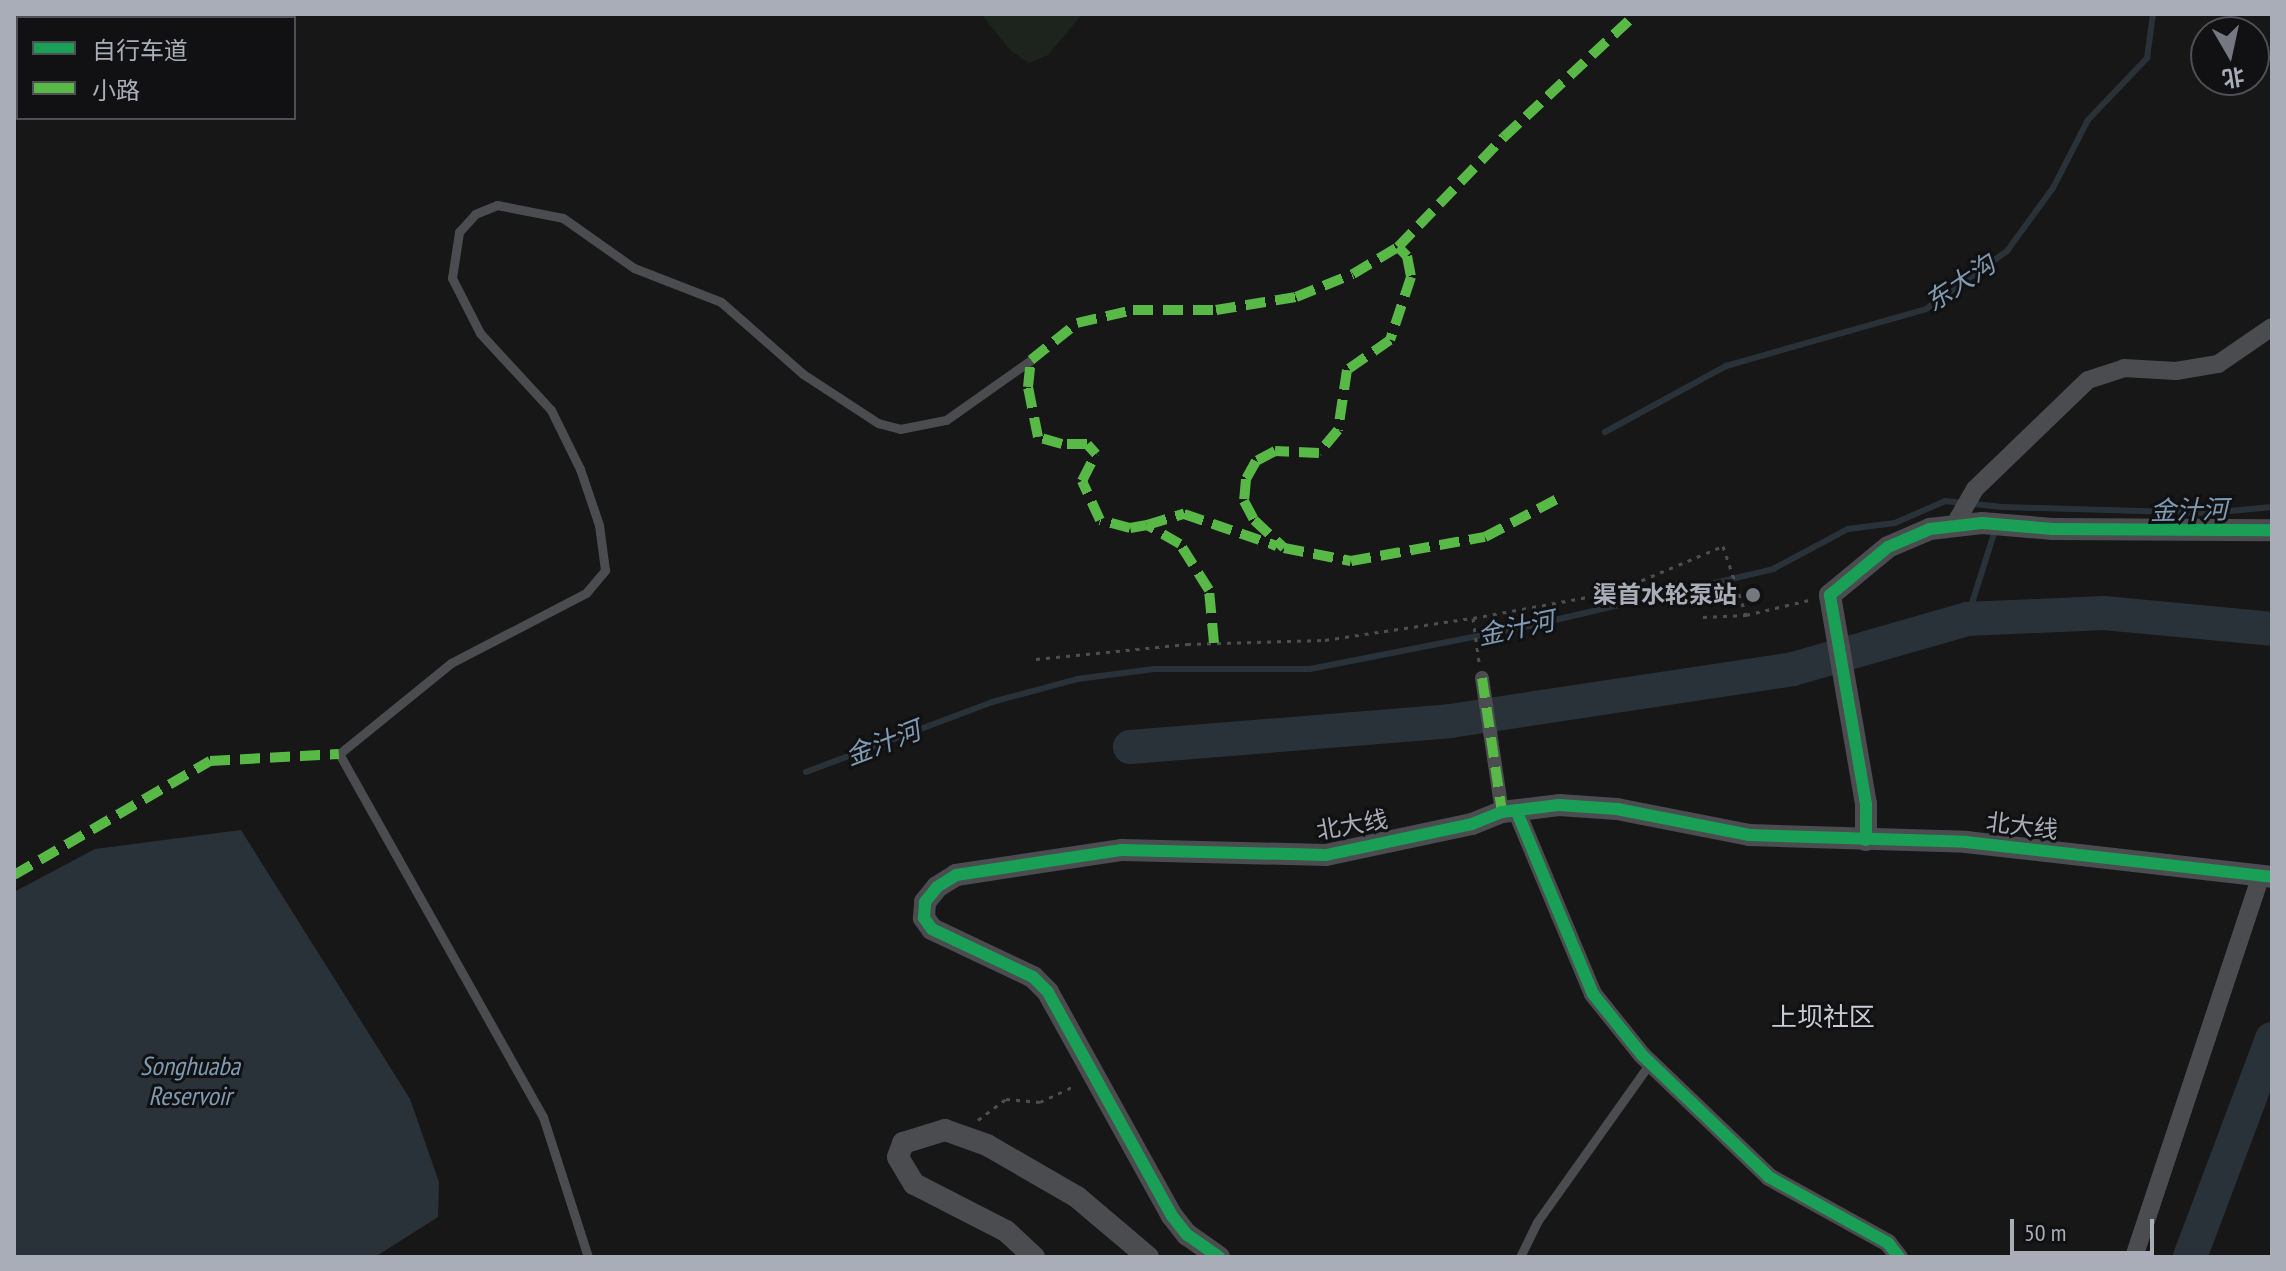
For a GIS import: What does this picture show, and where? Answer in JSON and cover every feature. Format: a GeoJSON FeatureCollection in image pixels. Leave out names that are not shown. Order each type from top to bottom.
{"type":"FeatureCollection","features":[{"type":"Feature","properties":{"kind":"street"},"geometry":{"type":"LineString","coordinates":[[1966,519],[1975,489],[2088,380],[2124,368],[2176,371],[2218,364],[2272,327]]}},
{"type":"Feature","properties":{"kind":"street"},"geometry":{"type":"LineString","coordinates":[[1866,840],[1866,804],[1830,595],[1888,547],[1966,519],[2053,529],[2272,530]]}},
{"type":"Feature","properties":{"kind":"street"},"geometry":{"type":"LineString","coordinates":[[1482,678],[1496,772],[1509,811],[1593,994],[1650,1063],[1769,1177],[1888,1243],[1899,1257]]}},
{"type":"Feature","properties":{"kind":"street","name":"北大线"},"geometry":{"type":"LineString","coordinates":[[1219,1257],[1187,1235],[1172,1216],[1092,1077],[1048,992],[1033,977],[932,929],[924,918],[925,902],[937,887],[956,875],[1122,850],[1326,855],[1472,824],[1509,811],[1559,805],[1617,809],[1749,835],[1966,842],[2268,876]]}},
{"type":"Feature","properties":{"kind":"street"},"geometry":{"type":"LineString","coordinates":[[2134,1257],[2268,876]]}},
{"type":"Feature","properties":{"kind":"street"},"geometry":{"type":"LineString","coordinates":[[1034,1257],[1006,1231],[914,1184],[903,1172],[898,1157],[903,1143],[930,1131],[959,1134],[1077,1197],[1148,1257]]}},
{"type":"Feature","properties":{"kind":"lane"},"geometry":{"type":"LineString","coordinates":[[588,1257],[543,1117],[339,754],[451,663],[586,593],[605,570],[589,497],[551,410],[480,333],[452,278],[459,232],[475,214],[497,205],[563,218],[634,268],[721,302],[803,374],[878,423],[900,429],[946,420],[1031,360]]}},
{"type":"Feature","properties":{"kind":"lane"},"geometry":{"type":"LineString","coordinates":[[1520,1257],[1537,1222],[1650,1063]]}},
{"type":"Feature","properties":{"kind":"path"},"geometry":{"type":"LineString","coordinates":[[1036,659],[1187,644],[1325,640],[1473,618],[1614,592],[1723,546],[1746,615]]}},
{"type":"Feature","properties":{"kind":"path"},"geometry":{"type":"LineString","coordinates":[[1703,617],[1746,615],[1830,595]]}},
{"type":"Feature","properties":{"kind":"path"},"geometry":{"type":"LineString","coordinates":[[1473,618],[1477,644]]}},
{"type":"Feature","properties":{"kind":"path"},"geometry":{"type":"LineString","coordinates":[[959,1134],[1006,1099],[1040,1102],[1092,1077]]}},
{"type":"Feature","properties":{"kind":"shaded area"},"geometry":{"type":"Polygon","coordinates":[[[981,14],[1082,14],[1048,55],[1029,63],[1011,51],[981,14]]]}},
{"type":"Feature","properties":{"kind":"water","name":"Songhuaba Reservoir"},"geometry":{"type":"Polygon","coordinates":[[[241,830],[410,1099],[439,1182],[438,1217],[375,1257],[14,1257],[14,892],[95,849],[241,830]]]}},
{"type":"Feature","properties":{"kind":"waterway","name":"东大沟"},"geometry":{"type":"LineString","coordinates":[[1605,432],[1726,366],[1926,309],[2007,251],[2053,188],[2088,120],[2147,58],[2153,14]]}},
{"type":"Feature","properties":{"kind":"waterway","name":"金汁河"},"geometry":{"type":"LineString","coordinates":[[806,772],[992,702],[1077,679],[1154,669],[1310,669],[1529,626],[1773,569],[1848,529],[1895,523],[1945,501],[2003,507],[2209,513],[2272,507]]}},
{"type":"Feature","properties":{"kind":"waterway"},"geometry":{"type":"LineString","coordinates":[[1967,619],[1995,530]]}},
{"type":"Feature","properties":{"kind":"waterway"},"geometry":{"type":"LineString","coordinates":[[1130,747],[1450,721],[1793,669],[1967,619],[2104,613],[2272,629]]}},
{"type":"Feature","properties":{"kind":"waterway"},"geometry":{"type":"LineString","coordinates":[[2190,1257],[2272,1039]]}},
{"type":"Feature","properties":{"kind":"marked path"},"geometry":{"type":"LineString","coordinates":[[1214,643],[1209,590],[1180,544],[1147,525],[1130,528],[1100,520],[1082,481],[1096,454],[1087,444],[1062,444],[1038,437],[1028,387],[1031,360],[1077,323],[1133,310],[1216,310],[1296,297],[1353,274],[1398,247],[1504,137],[1636,14]]}},
{"type":"Feature","properties":{"kind":"marked path"},"geometry":{"type":"LineString","coordinates":[[1398,247],[1407,256],[1411,277],[1390,340],[1347,370],[1338,430],[1319,453],[1275,451],[1256,461],[1246,479],[1244,501],[1254,520],[1284,548],[1351,561],[1485,537],[1561,497]]}},
{"type":"Feature","properties":{"kind":"marked path"},"geometry":{"type":"LineString","coordinates":[[1147,525],[1184,514],[1277,546]]}},
{"type":"Feature","properties":{"kind":"marked path"},"geometry":{"type":"LineString","coordinates":[[1482,678],[1502,812]]}},
{"type":"Feature","properties":{"kind":"marked path"},"geometry":{"type":"LineString","coordinates":[[14,875],[210,761],[339,754]]}},
{"type":"Feature","properties":{"kind":"cycle path"},"geometry":{"type":"LineString","coordinates":[[1866,840],[1866,804],[1830,595],[1888,547],[1930,529],[1982,523],[2053,529],[2272,530]]}},
{"type":"Feature","properties":{"kind":"cycle path"},"geometry":{"type":"LineString","coordinates":[[1219,1257],[1187,1235],[1172,1216],[1048,992],[1033,977],[932,929],[924,918],[925,902],[937,887],[956,875],[1122,850],[1326,855],[1472,824],[1502,812],[1559,805],[1617,809],[1749,835],[1966,842],[2272,877]]}},
{"type":"Feature","properties":{"kind":"cycle path"},"geometry":{"type":"LineString","coordinates":[[1516,810],[1593,994],[1642,1055],[1769,1177],[1888,1243],[1899,1257]]}},
{"type":"Feature","properties":{"kind":"place","name":"渠首水轮泵站"},"geometry":{"type":"Point","coordinates":[1753,595]}},
{"type":"Feature","properties":{"kind":"district","name":"上坝社区"},"geometry":{"type":"Point","coordinates":[1823,1017]}}]}
